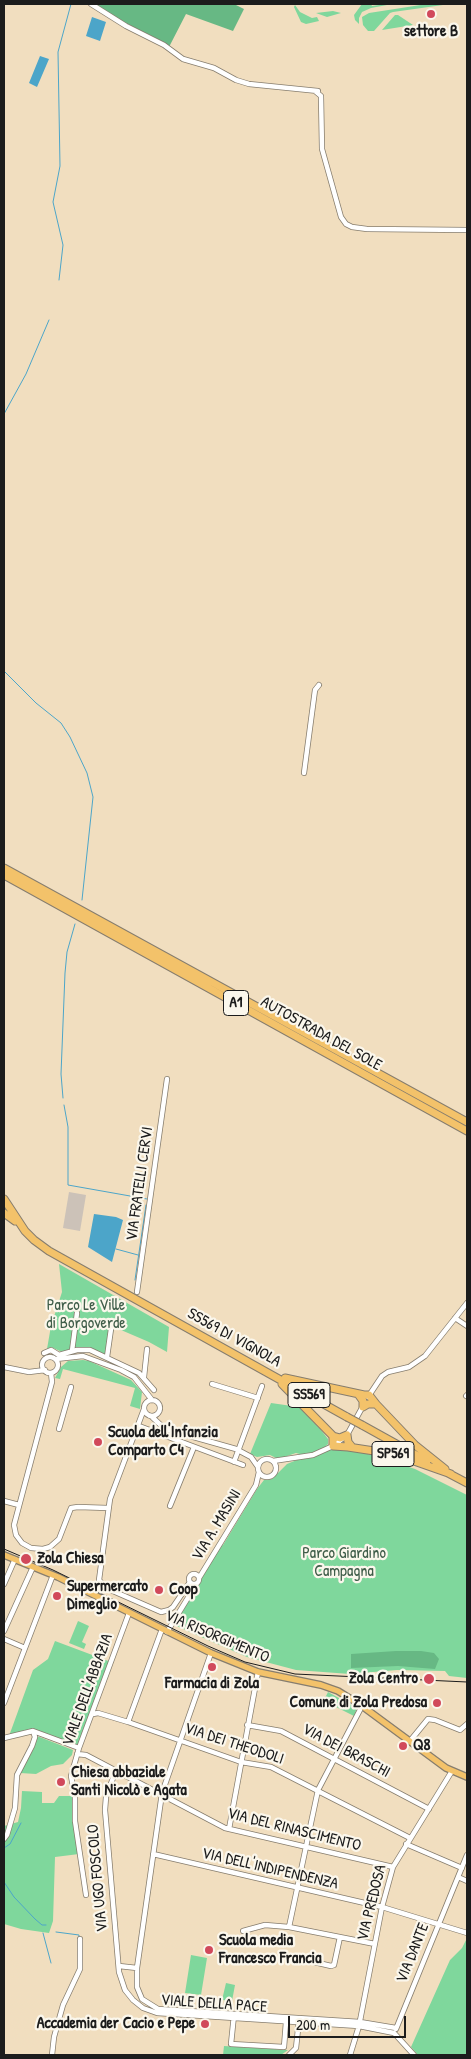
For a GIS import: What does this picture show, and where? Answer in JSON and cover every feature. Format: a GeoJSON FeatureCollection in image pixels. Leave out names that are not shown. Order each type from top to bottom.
{"type":"FeatureCollection","features":[{"type":"Feature","properties":{"kind":"highway","name":"AUTOSTRADA DEL SOLE"},"geometry":{"type":"LineString","coordinates":[[4,868],[467,1122]]}},
{"type":"Feature","properties":{"kind":"highway","name":"AUTOSTRADA DEL SOLE"},"geometry":{"type":"LineString","coordinates":[[4,875],[467,1131]]}},
{"type":"Feature","properties":{"kind":"highway","name":"SS569 DI VIGNOLA"},"geometry":{"type":"LineString","coordinates":[[4,1199],[21,1226],[34,1240],[50,1251],[467,1483]]}},
{"type":"Feature","properties":{"kind":"highway","name":"SS569"},"geometry":{"type":"LineString","coordinates":[[4,1213],[21,1226]]}},
{"type":"Feature","properties":{"kind":"highway"},"geometry":{"type":"LineString","coordinates":[[270,1374],[296,1381],[370,1395]]}},
{"type":"Feature","properties":{"kind":"highway"},"geometry":{"type":"LineString","coordinates":[[270,1374],[291,1392],[332,1436],[340,1438],[347,1435]]}},
{"type":"Feature","properties":{"kind":"highway"},"geometry":{"type":"LineString","coordinates":[[358,1394],[362,1400],[362,1407],[368,1404],[376,1404]]}},
{"type":"Feature","properties":{"kind":"highway","name":"SP569"},"geometry":{"type":"LineString","coordinates":[[370,1395],[376,1404],[415,1445],[451,1474]]}},
{"type":"Feature","properties":{"kind":"highway","name":"SP569"},"geometry":{"type":"LineString","coordinates":[[347,1435],[348,1442],[352,1447]]}},
{"type":"Feature","properties":{"kind":"highway"},"geometry":{"type":"LineString","coordinates":[[332,1436],[333,1446]]}},
{"type":"Feature","properties":{"kind":"highway","name":"SP569"},"geometry":{"type":"LineString","coordinates":[[333,1446],[394,1454],[451,1474]]}},
{"type":"Feature","properties":{"kind":"main road","name":"VIA RISORGIMENTO"},"geometry":{"type":"LineString","coordinates":[[4,1555],[52,1575],[210,1653],[258,1672],[328,1687],[339,1692],[362,1706],[452,1771],[467,1777]]}},
{"type":"Feature","properties":{"kind":"street"},"geometry":{"type":"LineString","coordinates":[[91,4],[126,26],[164,45],[183,60],[214,68],[236,80],[249,84],[317,91],[321,96],[322,149],[341,217],[346,224],[352,227],[367,229],[467,230]]}},
{"type":"Feature","properties":{"kind":"street"},"geometry":{"type":"LineString","coordinates":[[304,774],[315,690],[319,685]]}},
{"type":"Feature","properties":{"kind":"street","name":"VIA FRATELLI CERVI"},"geometry":{"type":"LineString","coordinates":[[137,1292],[167,1079]]}},
{"type":"Feature","properties":{"kind":"street","name":"VIA A. MASINI"},"geometry":{"type":"LineString","coordinates":[[128,1722],[164,1630],[198,1581],[256,1485],[258,1470],[263,1460],[268,1459],[273,1462],[313,1455],[333,1446],[347,1435],[382,1376],[388,1372],[409,1367],[417,1362],[467,1303]]}},
{"type":"Feature","properties":{"kind":"street"},"geometry":{"type":"LineString","coordinates":[[72,1351],[77,1313]]}},
{"type":"Feature","properties":{"kind":"street"},"geometry":{"type":"LineString","coordinates":[[455,1318],[467,1326]]}},
{"type":"Feature","properties":{"kind":"street"},"geometry":{"type":"LineString","coordinates":[[107,1358],[111,1329]]}},
{"type":"Feature","properties":{"kind":"street"},"geometry":{"type":"LineString","coordinates":[[144,1377],[147,1349]]}},
{"type":"Feature","properties":{"kind":"street"},"geometry":{"type":"LineString","coordinates":[[44,1352],[51,1350],[59,1355],[72,1351],[90,1350],[144,1377],[154,1390]]}},
{"type":"Feature","properties":{"kind":"street"},"geometry":{"type":"LineString","coordinates":[[34,1372],[48,1357],[56,1359],[83,1356],[96,1360],[134,1377],[152,1400],[158,1404],[159,1424]]}},
{"type":"Feature","properties":{"kind":"street"},"geometry":{"type":"LineString","coordinates":[[51,1373],[67,1358]]}},
{"type":"Feature","properties":{"kind":"street"},"geometry":{"type":"LineString","coordinates":[[56,1359],[58,1367]]}},
{"type":"Feature","properties":{"kind":"street"},"geometry":{"type":"LineString","coordinates":[[42,1364],[45,1370]]}},
{"type":"Feature","properties":{"kind":"street"},"geometry":{"type":"LineString","coordinates":[[4,1366],[22,1371],[34,1372],[45,1370],[51,1373]]}},
{"type":"Feature","properties":{"kind":"street"},"geometry":{"type":"LineString","coordinates":[[51,1373],[52,1382],[14,1525],[16,1535],[26,1546],[36,1549],[50,1547],[59,1539],[71,1508],[108,1508]]}},
{"type":"Feature","properties":{"kind":"street"},"geometry":{"type":"LineString","coordinates":[[212,1384],[258,1398]]}},
{"type":"Feature","properties":{"kind":"street"},"geometry":{"type":"LineString","coordinates":[[234,1462],[262,1386]]}},
{"type":"Feature","properties":{"kind":"street"},"geometry":{"type":"LineString","coordinates":[[59,1430],[71,1387]]}},
{"type":"Feature","properties":{"kind":"street"},"geometry":{"type":"LineString","coordinates":[[145,1389],[145,1403],[141,1419],[110,1499],[98,1580],[102,1586],[161,1612],[174,1607],[190,1582]]}},
{"type":"Feature","properties":{"kind":"street"},"geometry":{"type":"LineString","coordinates":[[145,1403],[152,1400]]}},
{"type":"Feature","properties":{"kind":"street"},"geometry":{"type":"LineString","coordinates":[[144,1409],[165,1429],[238,1450],[251,1457],[263,1460]]}},
{"type":"Feature","properties":{"kind":"street"},"geometry":{"type":"LineString","coordinates":[[141,1419],[149,1415],[156,1415],[159,1411]]}},
{"type":"Feature","properties":{"kind":"street"},"geometry":{"type":"LineString","coordinates":[[138,1426],[243,1465]]}},
{"type":"Feature","properties":{"kind":"street"},"geometry":{"type":"LineString","coordinates":[[170,1506],[194,1446]]}},
{"type":"Feature","properties":{"kind":"street"},"geometry":{"type":"LineString","coordinates":[[251,1457],[262,1476],[268,1477]]}},
{"type":"Feature","properties":{"kind":"street","name":"VIA A. MASINI"},"geometry":{"type":"LineString","coordinates":[[256,1485],[273,1475],[288,1460]]}},
{"type":"Feature","properties":{"kind":"street"},"geometry":{"type":"LineString","coordinates":[[273,1462],[276,1470]]}},
{"type":"Feature","properties":{"kind":"street"},"geometry":{"type":"LineString","coordinates":[[4,1501],[19,1505]]}},
{"type":"Feature","properties":{"kind":"street"},"geometry":{"type":"LineString","coordinates":[[4,1584],[14,1559]]}},
{"type":"Feature","properties":{"kind":"street"},"geometry":{"type":"LineString","coordinates":[[4,1631],[34,1567]]}},
{"type":"Feature","properties":{"kind":"street"},"geometry":{"type":"LineString","coordinates":[[4,1704],[52,1575]]}},
{"type":"Feature","properties":{"kind":"street","name":"VIA A. MASINI"},"geometry":{"type":"LineString","coordinates":[[191,1575],[197,1575],[198,1581],[194,1584],[190,1582],[189,1578],[191,1575]]}},
{"type":"Feature","properties":{"kind":"street","name":"VIALE DELL'ABBAZIA"},"geometry":{"type":"LineString","coordinates":[[86,1894],[75,1821],[75,1797],[71,1781],[79,1749],[95,1713],[95,1708],[129,1613]]}},
{"type":"Feature","properties":{"kind":"street"},"geometry":{"type":"LineString","coordinates":[[4,1639],[25,1648]]}},
{"type":"Feature","properties":{"kind":"street","name":"VIALE DELLA PACE"},"geometry":{"type":"LineString","coordinates":[[157,2011],[142,1998],[137,1986],[137,1968],[152,1854],[162,1794],[210,1653]]}},
{"type":"Feature","properties":{"kind":"street"},"geometry":{"type":"LineString","coordinates":[[229,1829],[258,1672]]}},
{"type":"Feature","properties":{"kind":"street"},"geometry":{"type":"LineString","coordinates":[[289,1927],[318,1790],[362,1706]]}},
{"type":"Feature","properties":{"kind":"street","name":"VIA DEI THEODOLI"},"geometry":{"type":"LineString","coordinates":[[95,1713],[128,1722],[241,1762],[271,1767],[410,1838]]}},
{"type":"Feature","properties":{"kind":"street"},"geometry":{"type":"LineString","coordinates":[[410,1741],[428,1719],[456,1729],[462,1730],[467,1726]]}},
{"type":"Feature","properties":{"kind":"street","name":"VIA DEI BRASCHI"},"geometry":{"type":"LineString","coordinates":[[247,1725],[281,1731],[429,1809]]}},
{"type":"Feature","properties":{"kind":"street"},"geometry":{"type":"LineString","coordinates":[[4,1839],[15,1808],[17,1775],[32,1746],[35,1737],[33,1731]]}},
{"type":"Feature","properties":{"kind":"street"},"geometry":{"type":"LineString","coordinates":[[4,1738],[33,1731],[79,1749]]}},
{"type":"Feature","properties":{"kind":"street","name":"VIA DEL RINASCIMENTO"},"geometry":{"type":"LineString","coordinates":[[79,1749],[86,1755],[229,1829],[393,1867]]}},
{"type":"Feature","properties":{"kind":"street","name":"VIA DEL RINASCIMENTO"},"geometry":{"type":"LineString","coordinates":[[79,1749],[86,1755]]}},
{"type":"Feature","properties":{"kind":"street","name":"VIA UGO FOSCOLO"},"geometry":{"type":"LineString","coordinates":[[116,1770],[105,1804],[118,1966]]}},
{"type":"Feature","properties":{"kind":"street","name":"VIA PREDOSA"},"geometry":{"type":"LineString","coordinates":[[350,2055],[360,2024],[374,1944],[393,1867],[452,1771]]}},
{"type":"Feature","properties":{"kind":"street"},"geometry":{"type":"LineString","coordinates":[[406,1844],[462,1868]]}},
{"type":"Feature","properties":{"kind":"street","name":"VIA DELL'INDIPENDENZA"},"geometry":{"type":"LineString","coordinates":[[152,1854],[382,1908],[467,1932]]}},
{"type":"Feature","properties":{"kind":"street","name":"VIA DANTE"},"geometry":{"type":"LineString","coordinates":[[395,2030],[467,1855]]}},
{"type":"Feature","properties":{"kind":"street"},"geometry":{"type":"LineString","coordinates":[[458,1877],[467,1881]]}},
{"type":"Feature","properties":{"kind":"street"},"geometry":{"type":"LineString","coordinates":[[242,1931],[265,1925],[289,1927],[374,1944]]}},
{"type":"Feature","properties":{"kind":"street"},"geometry":{"type":"LineString","coordinates":[[314,1962],[334,1965],[340,1937]]}},
{"type":"Feature","properties":{"kind":"street"},"geometry":{"type":"LineString","coordinates":[[52,2055],[54,2037],[63,2005],[80,1969],[80,1939]]}},
{"type":"Feature","properties":{"kind":"street"},"geometry":{"type":"LineString","coordinates":[[118,1966],[137,1968]]}},
{"type":"Feature","properties":{"kind":"street","name":"VIALE DELLA PACE"},"geometry":{"type":"LineString","coordinates":[[118,1966],[122,1985],[130,1998],[143,2008],[157,2011],[360,2024],[395,2030]]}},
{"type":"Feature","properties":{"kind":"street"},"geometry":{"type":"LineString","coordinates":[[234,2016],[231,2044],[284,2047],[286,2022]]}},
{"type":"Feature","properties":{"kind":"street","name":"VIALE DELLA PACE"},"geometry":{"type":"LineString","coordinates":[[263,2018],[286,2022],[299,2020]]}},
{"type":"Feature","properties":{"kind":"street"},"geometry":{"type":"LineString","coordinates":[[288,2055],[296,2048],[299,2020]]}},
{"type":"Feature","properties":{"kind":"street"},"geometry":{"type":"LineString","coordinates":[[395,2030],[414,2055]]}},
{"type":"Feature","properties":{"kind":"shaded area"},"geometry":{"type":"Polygon","coordinates":[[[69,1192],[86,1195],[80,1231],[63,1228],[69,1192]]]}},
{"type":"Feature","properties":{"kind":"green space"},"geometry":{"type":"Polygon","coordinates":[[[94,4],[234,4],[244,9],[233,31],[186,14],[169,47],[132,28],[94,4]]]}},
{"type":"Feature","properties":{"kind":"green space"},"geometry":{"type":"Polygon","coordinates":[[[362,4],[371,4],[372,6],[379,4],[387,5],[362,12],[359,24],[355,20],[354,15],[362,4]]]}},
{"type":"Feature","properties":{"kind":"green space"},"geometry":{"type":"Polygon","coordinates":[[[427,4],[450,4],[390,13],[374,31],[368,31],[363,25],[362,17],[369,13],[427,4]]]}},
{"type":"Feature","properties":{"kind":"green space"},"geometry":{"type":"Polygon","coordinates":[[[295,5],[300,12],[312,18],[317,17],[319,21],[306,24],[301,22],[294,7],[295,5]]]}},
{"type":"Feature","properties":{"kind":"green space"},"geometry":{"type":"Polygon","coordinates":[[[333,11],[341,13],[327,17],[316,13],[333,11]]]}},
{"type":"Feature","properties":{"kind":"green space"},"geometry":{"type":"Polygon","coordinates":[[[395,15],[398,15],[413,25],[382,30],[395,15]]]}},
{"type":"Feature","properties":{"kind":"green space","name":"Parco Le Ville di Borgoverde"},"geometry":{"type":"Polygon","coordinates":[[[59,1264],[169,1327],[167,1352],[114,1327],[109,1356],[77,1347],[62,1352],[51,1347],[47,1349],[51,1326],[62,1292],[59,1264]]]}},
{"type":"Feature","properties":{"kind":"green space"},"geometry":{"type":"Polygon","coordinates":[[[83,1360],[131,1380],[142,1392],[140,1409],[130,1406],[135,1388],[63,1369],[60,1379],[55,1378],[61,1367],[68,1361],[83,1360]]]}},
{"type":"Feature","properties":{"kind":"green space"},"geometry":{"type":"Polygon","coordinates":[[[271,1403],[299,1407],[321,1430],[328,1439],[328,1444],[307,1456],[296,1453],[278,1459],[270,1455],[257,1457],[250,1454],[271,1403]]]}},
{"type":"Feature","properties":{"kind":"green space","name":"Parco Giardino Campagna"},"geometry":{"type":"Polygon","coordinates":[[[331,1446],[372,1455],[415,1469],[467,1495],[467,1678],[449,1676],[445,1671],[397,1670],[350,1674],[296,1670],[247,1657],[172,1624],[218,1547],[223,1545],[264,1480],[272,1479],[287,1464],[331,1446]]]}},
{"type":"Feature","properties":{"kind":"green space"},"geometry":{"type":"Polygon","coordinates":[[[78,1621],[89,1626],[82,1642],[86,1644],[84,1649],[69,1643],[78,1621]]]}},
{"type":"Feature","properties":{"kind":"green space"},"geometry":{"type":"Polygon","coordinates":[[[55,1641],[111,1662],[78,1747],[39,1732],[9,1736],[33,1670],[48,1659],[55,1641]]]}},
{"type":"Feature","properties":{"kind":"green space"},"geometry":{"type":"Polygon","coordinates":[[[396,1651],[434,1653],[439,1659],[435,1669],[398,1666],[351,1668],[351,1654],[396,1651]]]}},
{"type":"Feature","properties":{"kind":"green space"},"geometry":{"type":"Polygon","coordinates":[[[328,1692],[357,1708],[354,1716],[330,1704],[327,1709],[321,1706],[328,1692]]]}},
{"type":"Feature","properties":{"kind":"green space"},"geometry":{"type":"Polygon","coordinates":[[[37,1736],[73,1750],[72,1755],[63,1764],[51,1766],[36,1774],[20,1773],[34,1748],[37,1736]]]}},
{"type":"Feature","properties":{"kind":"green space"},"geometry":{"type":"Polygon","coordinates":[[[22,1791],[42,1792],[42,1803],[54,1803],[59,1796],[73,1796],[72,1822],[76,1822],[79,1854],[55,1857],[53,1921],[49,1933],[21,1929],[4,1924],[4,1826],[18,1822],[22,1791]]]}},
{"type":"Feature","properties":{"kind":"green space"},"geometry":{"type":"Polygon","coordinates":[[[467,1938],[467,2055],[418,2055],[411,2047],[450,1960],[462,1948],[467,1938]]]}},
{"type":"Feature","properties":{"kind":"green space"},"geometry":{"type":"Polygon","coordinates":[[[191,1955],[207,1958],[201,1995],[185,1993],[191,1955]]]}},
{"type":"Feature","properties":{"kind":"green space"},"geometry":{"type":"Polygon","coordinates":[[[226,1983],[235,1985],[232,2001],[222,2000],[226,1983]]]}},
{"type":"Feature","properties":{"kind":"green space"},"geometry":{"type":"Polygon","coordinates":[[[224,2046],[288,2050],[281,2055],[223,2055],[224,2046]]]}},
{"type":"Feature","properties":{"kind":"water"},"geometry":{"type":"Polygon","coordinates":[[[92,17],[106,22],[100,41],[86,36],[92,17]]]}},
{"type":"Feature","properties":{"kind":"water"},"geometry":{"type":"Polygon","coordinates":[[[40,56],[49,59],[37,87],[29,83],[40,56]]]}},
{"type":"Feature","properties":{"kind":"water"},"geometry":{"type":"Polygon","coordinates":[[[94,1214],[116,1217],[123,1220],[112,1262],[88,1247],[94,1214]]]}},
{"type":"Feature","properties":{"kind":"waterway"},"geometry":{"type":"LineString","coordinates":[[59,280],[63,245],[53,202],[60,166],[58,52],[71,4]]}},
{"type":"Feature","properties":{"kind":"waterway"},"geometry":{"type":"LineString","coordinates":[[4,414],[26,374],[49,320]]}},
{"type":"Feature","properties":{"kind":"waterway"},"geometry":{"type":"LineString","coordinates":[[4,671],[36,703],[61,723],[70,737],[87,773],[93,797],[82,900]]}},
{"type":"Feature","properties":{"kind":"waterway"},"geometry":{"type":"LineString","coordinates":[[63,1098],[61,1074],[65,973],[67,952],[75,924]]}},
{"type":"Feature","properties":{"kind":"waterway"},"geometry":{"type":"LineString","coordinates":[[64,1105],[68,1127],[68,1185],[147,1199]]}},
{"type":"Feature","properties":{"kind":"waterway"},"geometry":{"type":"LineString","coordinates":[[135,1280],[146,1205]]}},
{"type":"Feature","properties":{"kind":"waterway"},"geometry":{"type":"LineString","coordinates":[[116,1249],[138,1255]]}},
{"type":"Feature","properties":{"kind":"waterway"},"geometry":{"type":"LineString","coordinates":[[4,1848],[10,1844],[21,1823]]}},
{"type":"Feature","properties":{"kind":"waterway"},"geometry":{"type":"LineString","coordinates":[[4,1882],[14,1897],[35,1919],[42,1925],[46,1925]]}},
{"type":"Feature","properties":{"kind":"waterway"},"geometry":{"type":"LineString","coordinates":[[56,1932],[79,1935],[79,1939]]}},
{"type":"Feature","properties":{"kind":"waterway"},"geometry":{"type":"LineString","coordinates":[[43,1933],[51,1963]]}},
{"type":"Feature","properties":{"kind":"railway"},"geometry":{"type":"LineString","coordinates":[[4,1549],[53,1570],[208,1646],[245,1662],[295,1674],[467,1682]]}},
{"type":"Feature","properties":{"kind":"place","name":"settore B"},"geometry":{"type":"Point","coordinates":[431,14]}},
{"type":"Feature","properties":{"kind":"place","name":"Scuola dell'Infanzia Comparto C4"},"geometry":{"type":"Point","coordinates":[98,1442]}},
{"type":"Feature","properties":{"kind":"place","name":"Zola Chiesa"},"geometry":{"type":"Point","coordinates":[26,1559]}},
{"type":"Feature","properties":{"kind":"place","name":"Coop"},"geometry":{"type":"Point","coordinates":[159,1590]}},
{"type":"Feature","properties":{"kind":"place","name":"Supermercato Dimeglio"},"geometry":{"type":"Point","coordinates":[57,1596]}},
{"type":"Feature","properties":{"kind":"place","name":"Farmacia di Zola"},"geometry":{"type":"Point","coordinates":[212,1667]}},
{"type":"Feature","properties":{"kind":"place","name":"Zola Centro"},"geometry":{"type":"Point","coordinates":[429,1679]}},
{"type":"Feature","properties":{"kind":"place","name":"Comune di Zola Predosa"},"geometry":{"type":"Point","coordinates":[437,1703]}},
{"type":"Feature","properties":{"kind":"place","name":"Q8"},"geometry":{"type":"Point","coordinates":[403,1746]}},
{"type":"Feature","properties":{"kind":"place","name":"Chiesa abbaziale Santi Nicolò e Agata"},"geometry":{"type":"Point","coordinates":[61,1782]}},
{"type":"Feature","properties":{"kind":"place","name":"Scuola media Francesco Francia"},"geometry":{"type":"Point","coordinates":[209,1950]}},
{"type":"Feature","properties":{"kind":"place","name":"Accademia der Cacio e Pepe"},"geometry":{"type":"Point","coordinates":[205,2024]}}]}
